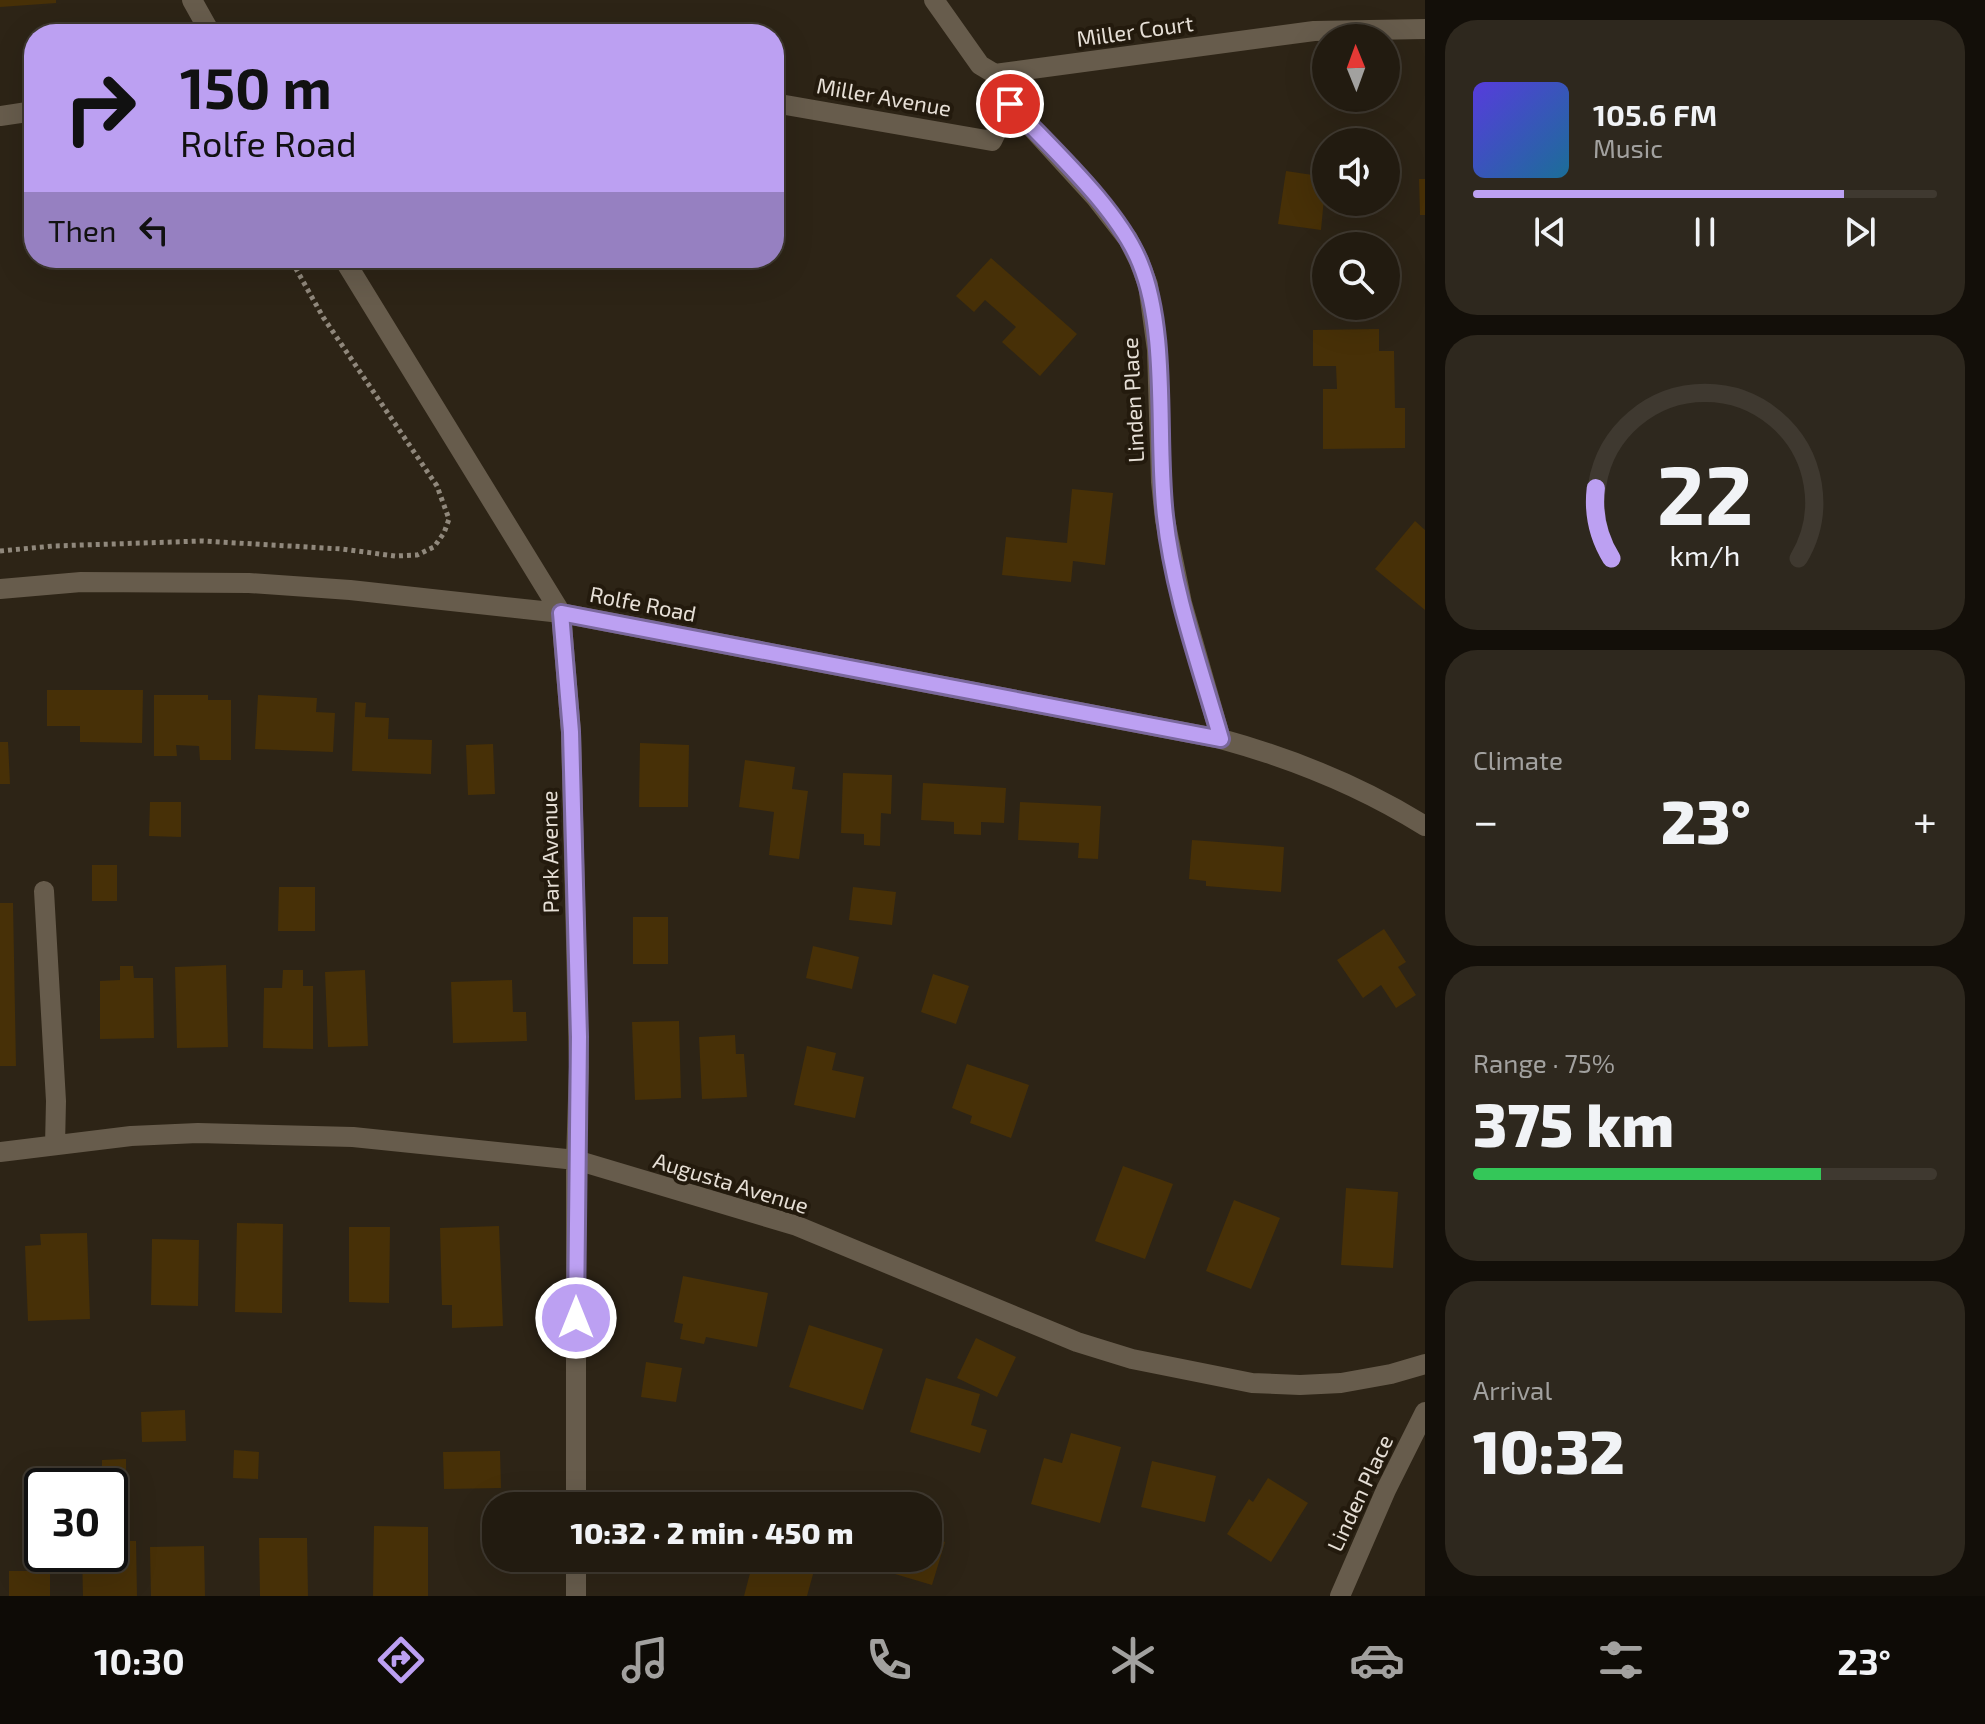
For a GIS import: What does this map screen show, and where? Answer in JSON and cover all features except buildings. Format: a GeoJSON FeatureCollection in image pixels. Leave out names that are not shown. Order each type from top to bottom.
{"type":"FeatureCollection","features":[{"type":"Feature","properties":{"kind":"street"},"geometry":{"type":"LineString","coordinates":[[192,0],[205,24]]}},
{"type":"Feature","properties":{"kind":"street","name":"Linden Place"},"geometry":{"type":"LineString","coordinates":[[934,0],[980,65],[995,74],[1010,104],[1112,218],[1134,250],[1148,285],[1157,350],[1165,520],[1182,603],[1221,739]]}},
{"type":"Feature","properties":{"kind":"street","name":"Miller Court"},"geometry":{"type":"LineString","coordinates":[[995,74],[1314,31],[1425,29]]}},
{"type":"Feature","properties":{"kind":"street","name":"Miller Avenue"},"geometry":{"type":"LineString","coordinates":[[784,105],[992,141],[1010,104]]}},
{"type":"Feature","properties":{"kind":"street"},"geometry":{"type":"LineString","coordinates":[[0,116],[24,112]]}},
{"type":"Feature","properties":{"kind":"street","name":"Park Avenue"},"geometry":{"type":"LineString","coordinates":[[349,268],[561,613],[571,732],[579,1067],[576,1492]]}},
{"type":"Feature","properties":{"kind":"street","name":"Rolfe Road"},"geometry":{"type":"LineString","coordinates":[[0,589],[81,582],[249,583],[350,590],[561,613],[1221,739]]}},
{"type":"Feature","properties":{"kind":"street"},"geometry":{"type":"LineString","coordinates":[[1221,739],[1284,757],[1360,789],[1425,826]]}},
{"type":"Feature","properties":{"kind":"street"},"geometry":{"type":"LineString","coordinates":[[44,891],[56,1101],[55,1145]]}},
{"type":"Feature","properties":{"kind":"street","name":"Augusta Avenue"},"geometry":{"type":"LineString","coordinates":[[0,1152],[171,1134],[291,1134],[353,1137],[576,1160],[797,1226],[1077,1342],[1132,1359],[1252,1383],[1300,1385],[1366,1378],[1425,1364]]}},
{"type":"Feature","properties":{"kind":"street","name":"Linden Place"},"geometry":{"type":"LineString","coordinates":[[1340,1596],[1386,1490],[1425,1412]]}},
{"type":"Feature","properties":{"kind":"street"},"geometry":{"type":"LineString","coordinates":[[576,1572],[576,1596]]}},
{"type":"Feature","properties":{"kind":"path"},"geometry":{"type":"LineString","coordinates":[[0,551],[202,541],[342,549],[395,556],[417,555],[434,547],[449,519],[437,486],[323,317],[296,268]]}},
{"type":"Feature","properties":{"kind":"route"},"geometry":{"type":"LineString","coordinates":[[576,1318],[579,1037],[571,732],[561,613],[1221,739],[1182,603],[1165,520],[1157,350],[1148,285],[1128,239],[1112,218],[1010,104]]}}]}
